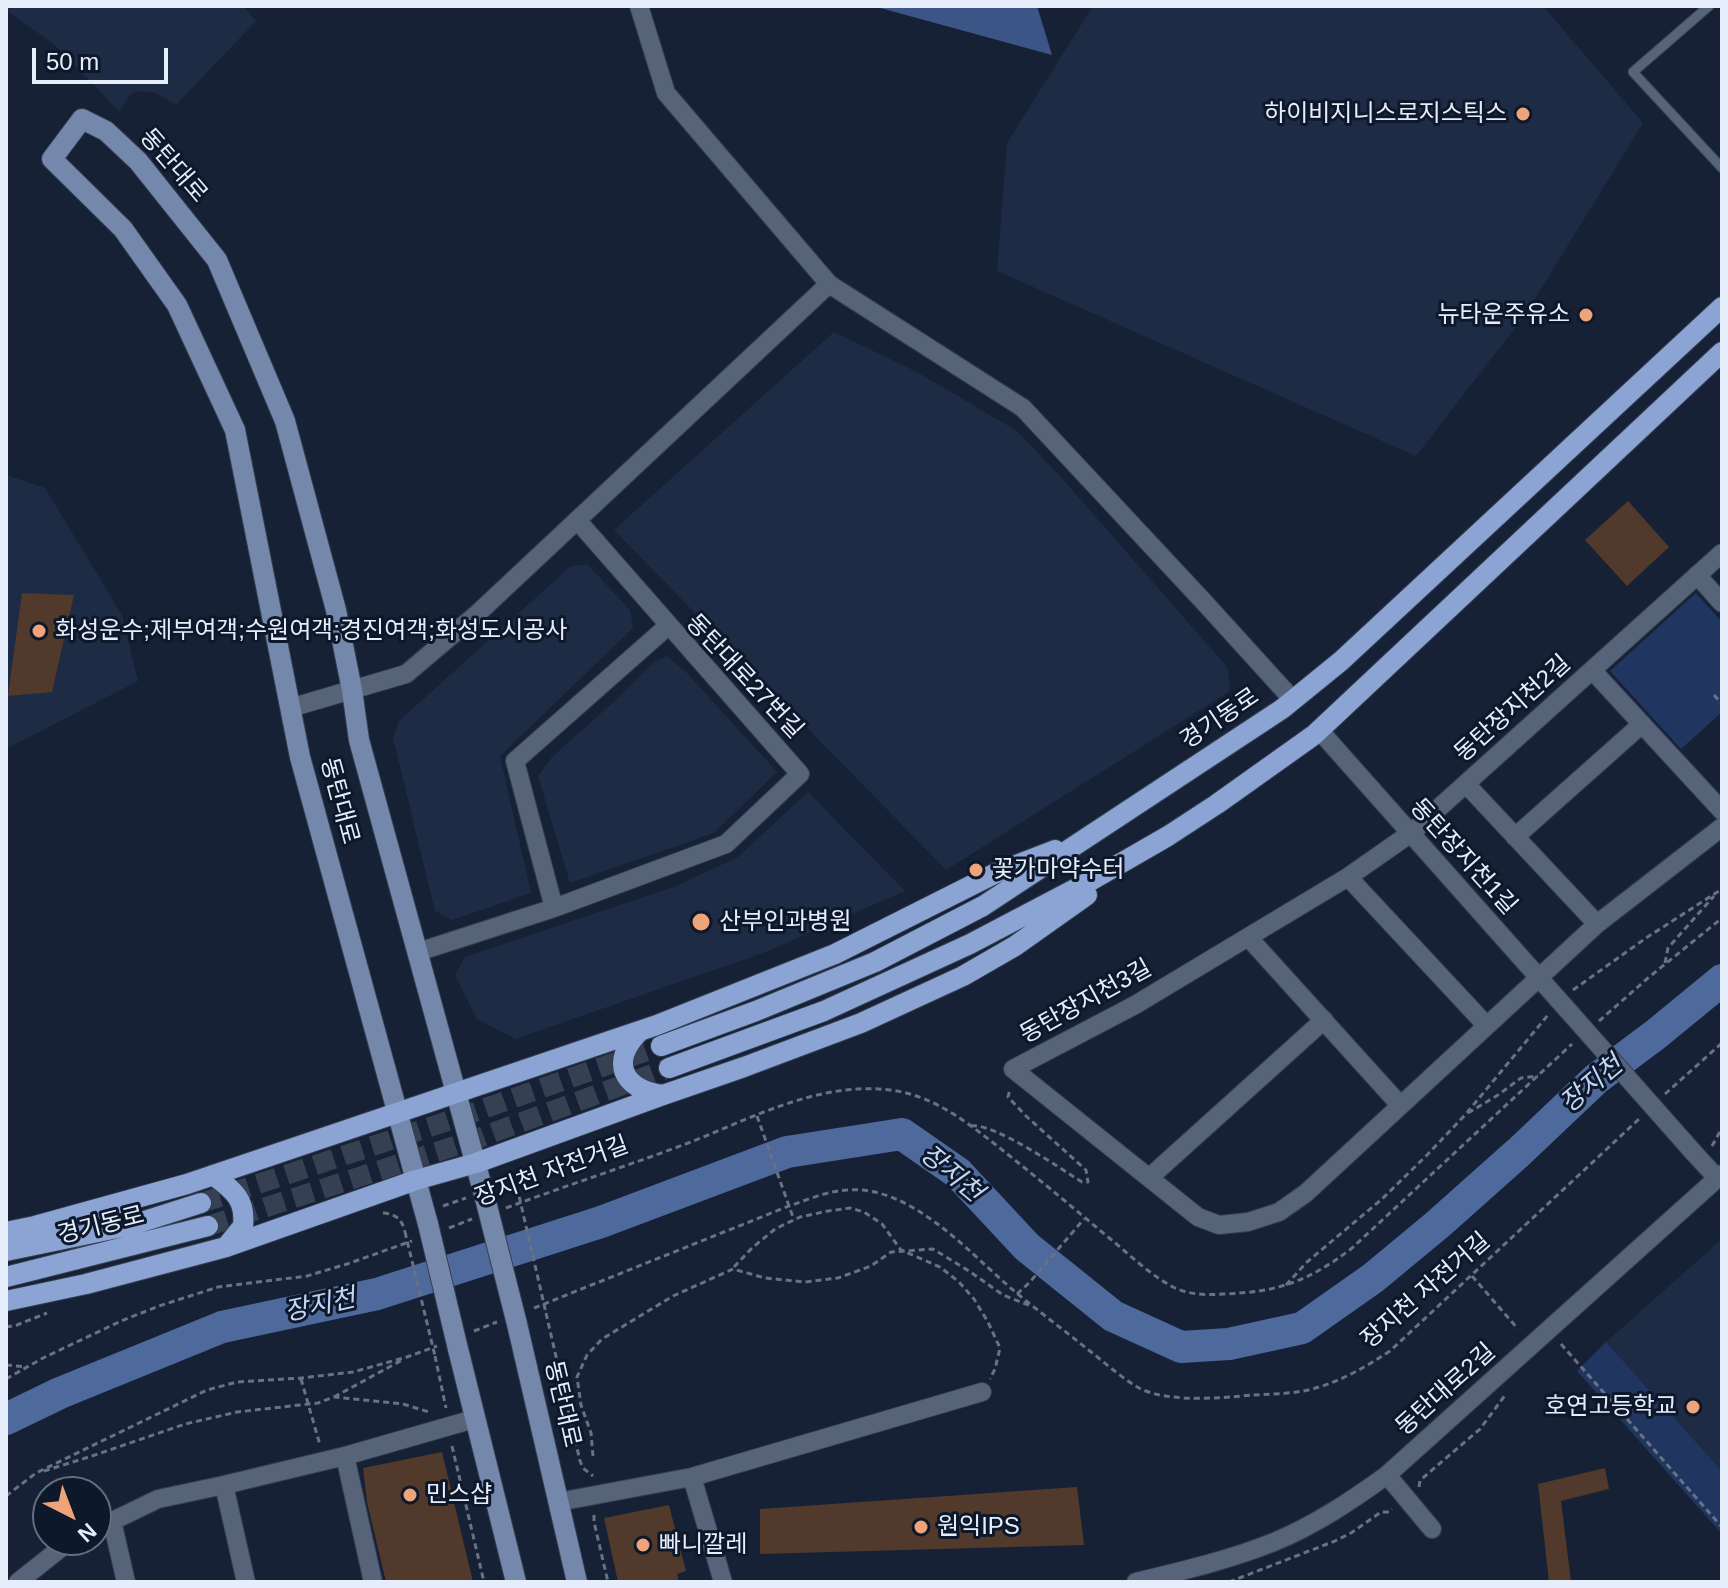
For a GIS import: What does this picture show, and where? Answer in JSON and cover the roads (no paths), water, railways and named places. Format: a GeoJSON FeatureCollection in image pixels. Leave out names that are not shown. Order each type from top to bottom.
{"type":"FeatureCollection","features":[{"type":"Feature","properties":{"kind":"main road","name":"동탄대로"},"geometry":{"type":"LineString","coordinates":[[516,1582],[474,1419],[462,1342],[424,1225],[416,1180],[300,757],[235,430],[177,305],[123,229],[52,159],[82,119],[106,131],[138,161],[217,260],[285,421],[336,610],[359,740],[517,1318],[577,1582]]}},
{"type":"Feature","properties":{"kind":"main road","name":"경기동로"},"geometry":{"type":"LineString","coordinates":[[661,1046],[875,962],[983,906],[1293,700],[1341,661],[1722,307]]}},
{"type":"Feature","properties":{"kind":"main road"},"geometry":{"type":"LineString","coordinates":[[6,1301],[86,1284],[226,1247],[416,1180],[476,1163],[861,1023],[963,976],[1015,946],[1319,730],[1722,352]]}},
{"type":"Feature","properties":{"kind":"main road"},"geometry":{"type":"LineString","coordinates":[[6,1232],[213,1175],[640,1031],[835,954],[998,872],[1092,835]]}},
{"type":"Feature","properties":{"kind":"main road"},"geometry":{"type":"LineString","coordinates":[[669,1068],[824,1011],[970,944],[1168,836]]}},
{"type":"Feature","properties":{"kind":"main road"},"geometry":{"type":"LineString","coordinates":[[640,1031],[629,1042],[624,1053],[626,1075],[637,1087],[663,1095]]}},
{"type":"Feature","properties":{"kind":"main road"},"geometry":{"type":"LineString","coordinates":[[213,1175],[227,1185],[243,1206],[243,1226],[226,1247]]}},
{"type":"Feature","properties":{"kind":"main road","name":"경기동로"},"geometry":{"type":"LineString","coordinates":[[6,1251],[132,1225],[201,1203]]}},
{"type":"Feature","properties":{"kind":"main road","name":"경기동로"},"geometry":{"type":"LineString","coordinates":[[6,1277],[208,1226]]}},
{"type":"Feature","properties":{"kind":"street"},"geometry":{"type":"LineString","coordinates":[[639,6],[666,93],[829,284],[1023,408],[1293,700]]}},
{"type":"Feature","properties":{"kind":"street"},"geometry":{"type":"LineString","coordinates":[[290,708],[406,674],[477,614],[829,284]]}},
{"type":"Feature","properties":{"kind":"street"},"geometry":{"type":"LineString","coordinates":[[577,520],[669,625]]}},
{"type":"Feature","properties":{"kind":"street","name":"동탄장지천2길"},"geometry":{"type":"LineString","coordinates":[[1411,833],[1722,553]]}},
{"type":"Feature","properties":{"kind":"street"},"geometry":{"type":"LineString","coordinates":[[1697,575],[1722,603]]}},
{"type":"Feature","properties":{"kind":"street","name":"동탄대로27번길"},"geometry":{"type":"LineString","coordinates":[[418,952],[554,908],[726,844],[800,774],[669,625],[515,761],[554,908]]}},
{"type":"Feature","properties":{"kind":"street","name":"동탄장지천2길"},"geometry":{"type":"LineString","coordinates":[[1592,670],[1722,811]]}},
{"type":"Feature","properties":{"kind":"street"},"geometry":{"type":"LineString","coordinates":[[1515,837],[1642,724]]}},
{"type":"Feature","properties":{"kind":"street","name":"동탄장지천1길"},"geometry":{"type":"LineString","coordinates":[[1319,730],[1572,1015],[1702,1152]]}},
{"type":"Feature","properties":{"kind":"street","name":"동탄장지천2길"},"geometry":{"type":"LineString","coordinates":[[1466,784],[1597,924]]}},
{"type":"Feature","properties":{"kind":"street"},"geometry":{"type":"LineString","coordinates":[[1538,977],[1597,924],[1722,827]]}},
{"type":"Feature","properties":{"kind":"street","name":"동탄장지천3길"},"geometry":{"type":"LineString","coordinates":[[1411,833],[1348,877],[1135,1005],[1013,1069],[1198,1217],[1219,1225],[1248,1222],[1279,1212],[1306,1193],[1538,977]]}},
{"type":"Feature","properties":{"kind":"street"},"geometry":{"type":"LineString","coordinates":[[1348,877],[1486,1025]]}},
{"type":"Feature","properties":{"kind":"street"},"geometry":{"type":"LineString","coordinates":[[1248,937],[1400,1105]]}},
{"type":"Feature","properties":{"kind":"street"},"geometry":{"type":"LineString","coordinates":[[1150,1177],[1324,1020]]}},
{"type":"Feature","properties":{"kind":"street","name":"동탄대로2길"},"geometry":{"type":"LineString","coordinates":[[1136,1582],[1203,1565],[1273,1542],[1312,1524],[1387,1475],[1720,1176],[1702,1152]]}},
{"type":"Feature","properties":{"kind":"street"},"geometry":{"type":"LineString","coordinates":[[558,1502],[692,1477],[982,1392]]}},
{"type":"Feature","properties":{"kind":"street"},"geometry":{"type":"LineString","coordinates":[[112,1521],[158,1499],[345,1456],[474,1419]]}},
{"type":"Feature","properties":{"kind":"street"},"geometry":{"type":"LineString","coordinates":[[345,1456],[373,1582]]}},
{"type":"Feature","properties":{"kind":"street"},"geometry":{"type":"LineString","coordinates":[[1387,1475],[1432,1529]]}},
{"type":"Feature","properties":{"kind":"street"},"geometry":{"type":"LineString","coordinates":[[692,1477],[723,1582]]}},
{"type":"Feature","properties":{"kind":"street"},"geometry":{"type":"LineString","coordinates":[[224,1485],[246,1582]]}},
{"type":"Feature","properties":{"kind":"street"},"geometry":{"type":"LineString","coordinates":[[112,1546],[126,1582]]}},
{"type":"Feature","properties":{"kind":"street"},"geometry":{"type":"LineString","coordinates":[[18,1582],[51,1556]]}},
{"type":"Feature","properties":{"kind":"lane"},"geometry":{"type":"LineString","coordinates":[[1709,6],[1633,72],[1722,168]]}},
{"type":"Feature","properties":{"kind":"waterway","name":"장지천"},"geometry":{"type":"LineString","coordinates":[[6,1419],[60,1393],[222,1327],[377,1294],[601,1222],[787,1152],[902,1134],[958,1173],[1027,1247],[1113,1316],[1181,1347],[1229,1344],[1302,1328],[1373,1278],[1437,1225],[1596,1079],[1722,980]]}},
{"type":"Feature","properties":{"kind":"tunnel"},"geometry":{"type":"LineString","coordinates":[[201,1203],[661,1046]]}},
{"type":"Feature","properties":{"kind":"tunnel"},"geometry":{"type":"LineString","coordinates":[[208,1226],[473,1140],[669,1068]]}},
{"type":"Feature","properties":{"kind":"place","name":"하이비지니스로지스틱스"},"geometry":{"type":"Point","coordinates":[1523,114]}},
{"type":"Feature","properties":{"kind":"place","name":"뉴타운주유소"},"geometry":{"type":"Point","coordinates":[1586,315]}},
{"type":"Feature","properties":{"kind":"place","name":"화성운수;제부여객;수원여객;경진여객;화성도시공사"},"geometry":{"type":"Point","coordinates":[39,631]}},
{"type":"Feature","properties":{"kind":"place","name":"꽃가마약수터"},"geometry":{"type":"Point","coordinates":[976,870]}},
{"type":"Feature","properties":{"kind":"place","name":"산부인과병원"},"geometry":{"type":"Point","coordinates":[701,922]}},
{"type":"Feature","properties":{"kind":"place","name":"호연고등학교"},"geometry":{"type":"Point","coordinates":[1693,1407]}},
{"type":"Feature","properties":{"kind":"place","name":"민스샵"},"geometry":{"type":"Point","coordinates":[410,1495]}},
{"type":"Feature","properties":{"kind":"place","name":"원익IPS"},"geometry":{"type":"Point","coordinates":[921,1527]}},
{"type":"Feature","properties":{"kind":"place","name":"빠니깔레"},"geometry":{"type":"Point","coordinates":[643,1545]}}]}
